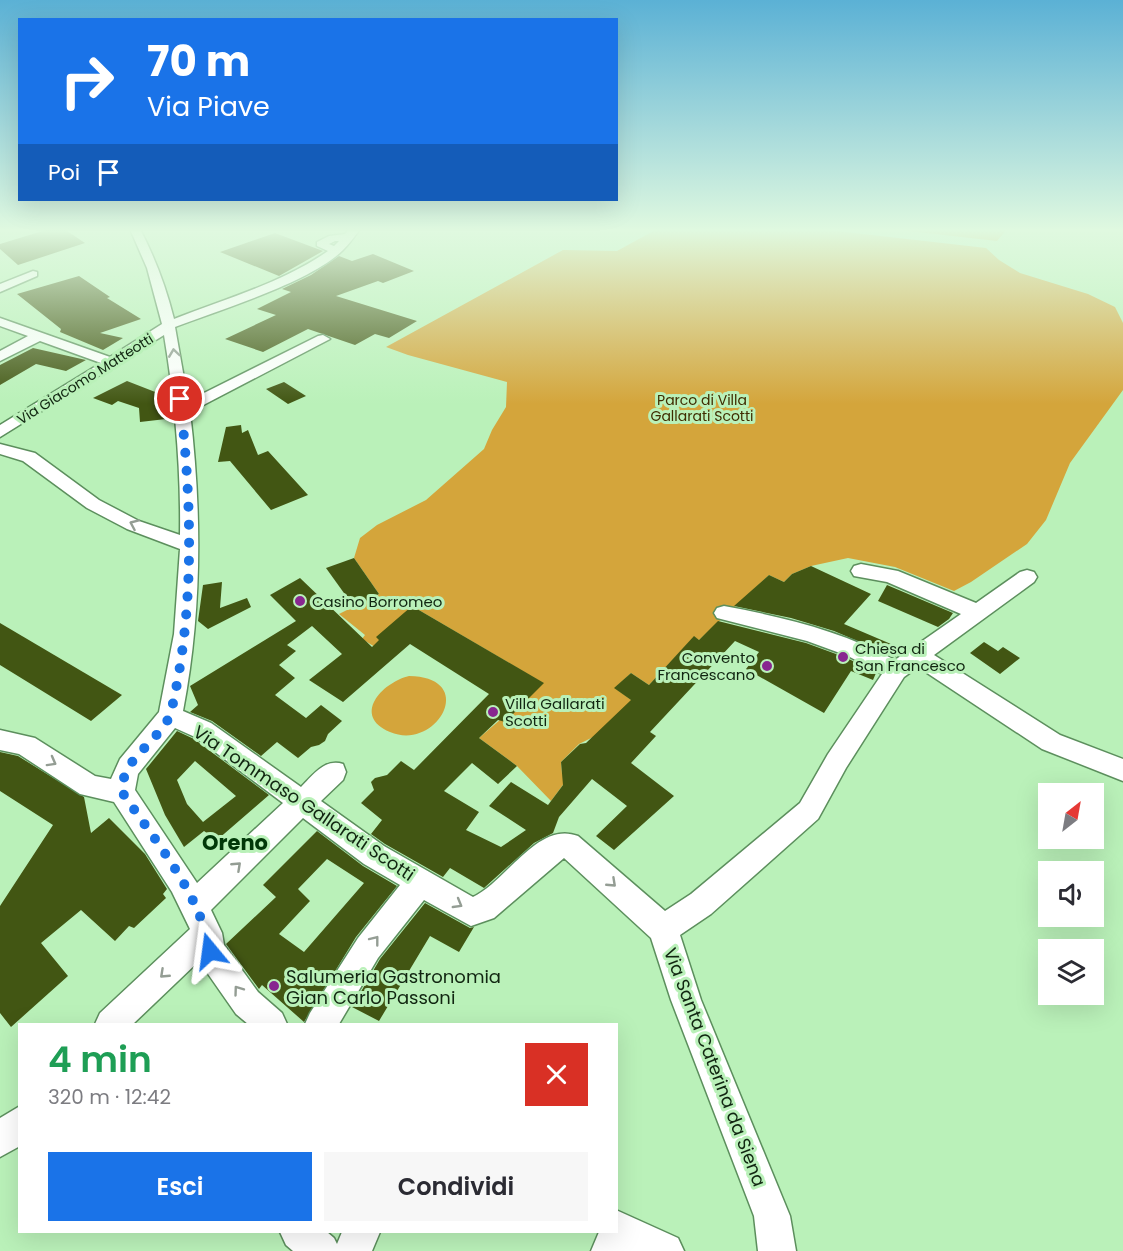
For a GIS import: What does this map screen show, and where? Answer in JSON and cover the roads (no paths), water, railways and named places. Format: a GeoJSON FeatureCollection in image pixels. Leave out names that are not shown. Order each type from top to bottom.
{"type":"FeatureCollection","features":[{"type":"Feature","properties":{"kind":"street"},"geometry":{"type":"LineString","coordinates":[[157,287],[170,325],[182,410],[189,491],[189,577],[184,630],[170,716],[125,773],[122,792],[183,882],[207,933],[210,951],[248,1003],[270,1023]]}},
{"type":"Feature","properties":{"kind":"street","name":"Via Giacomo Matteotti"},"geometry":{"type":"LineString","coordinates":[[0,432],[170,325],[267,287]]}},
{"type":"Feature","properties":{"kind":"street"},"geometry":{"type":"LineString","coordinates":[[0,322],[112,362]]}},
{"type":"Feature","properties":{"kind":"street"},"geometry":{"type":"LineString","coordinates":[[0,357],[40,335]]}},
{"type":"Feature","properties":{"kind":"street"},"geometry":{"type":"LineString","coordinates":[[182,410],[323,339]]}},
{"type":"Feature","properties":{"kind":"street"},"geometry":{"type":"LineString","coordinates":[[0,449],[29,457],[93,504],[123,519],[189,545]]}},
{"type":"Feature","properties":{"kind":"street"},"geometry":{"type":"LineString","coordinates":[[861,571],[891,576],[961,604],[976,613]]}},
{"type":"Feature","properties":{"kind":"street","name":"Via Santa Caterina da Siena"},"geometry":{"type":"LineString","coordinates":[[777,1251],[772,1216],[686,1000],[663,929],[701,904],[809,811],[837,761],[906,663],[1027,577]]}},
{"type":"Feature","properties":{"kind":"street"},"geometry":{"type":"LineString","coordinates":[[724,613],[795,628],[863,654],[906,663],[1051,742],[1123,770]]}},
{"type":"Feature","properties":{"kind":"street","name":"Via Tommaso Gallarati Scotti"},"geometry":{"type":"LineString","coordinates":[[170,716],[203,730],[374,855],[471,912],[484,908],[556,846],[569,844],[663,929]]}},
{"type":"Feature","properties":{"kind":"street"},"geometry":{"type":"LineString","coordinates":[[0,740],[26,745],[89,786],[122,792]]}},
{"type":"Feature","properties":{"kind":"street"},"geometry":{"type":"LineString","coordinates":[[194,906],[334,772]]}},
{"type":"Feature","properties":{"kind":"street"},"geometry":{"type":"LineString","coordinates":[[322,1023],[368,948],[420,882]]}},
{"type":"Feature","properties":{"kind":"street"},"geometry":{"type":"LineString","coordinates":[[112,1023],[207,933]]}},
{"type":"Feature","properties":{"kind":"street"},"geometry":{"type":"LineString","coordinates":[[0,1140],[18,1125]]}},
{"type":"Feature","properties":{"kind":"street"},"geometry":{"type":"LineString","coordinates":[[300,1233],[321,1251]]}},
{"type":"Feature","properties":{"kind":"street"},"geometry":{"type":"LineString","coordinates":[[353,1251],[361,1233]]}},
{"type":"Feature","properties":{"kind":"street"},"geometry":{"type":"LineString","coordinates":[[616,1236],[665,1251]]}},
{"type":"Feature","properties":{"kind":"place","name":"Casino Borromeo"},"geometry":{"type":"Point","coordinates":[300,601]}},
{"type":"Feature","properties":{"kind":"place","name":"Chiesa di San Francesco"},"geometry":{"type":"Point","coordinates":[843,657]}},
{"type":"Feature","properties":{"kind":"place","name":"Convento Francescano"},"geometry":{"type":"Point","coordinates":[767,666]}},
{"type":"Feature","properties":{"kind":"place","name":"Villa Gallarati Scotti"},"geometry":{"type":"Point","coordinates":[493,712]}},
{"type":"Feature","properties":{"kind":"place","name":"Salumeria Gastronomia Gian Carlo Passoni"},"geometry":{"type":"Point","coordinates":[274,986]}},
{"type":"Feature","properties":{"kind":"district","name":"Oreno"},"geometry":{"type":"Point","coordinates":[235,842]}},
{"type":"Feature","properties":{"kind":"park label","name":"Parco di Villa Gallarati Scotti"},"geometry":{"type":"Point","coordinates":[702,408]}}]}
